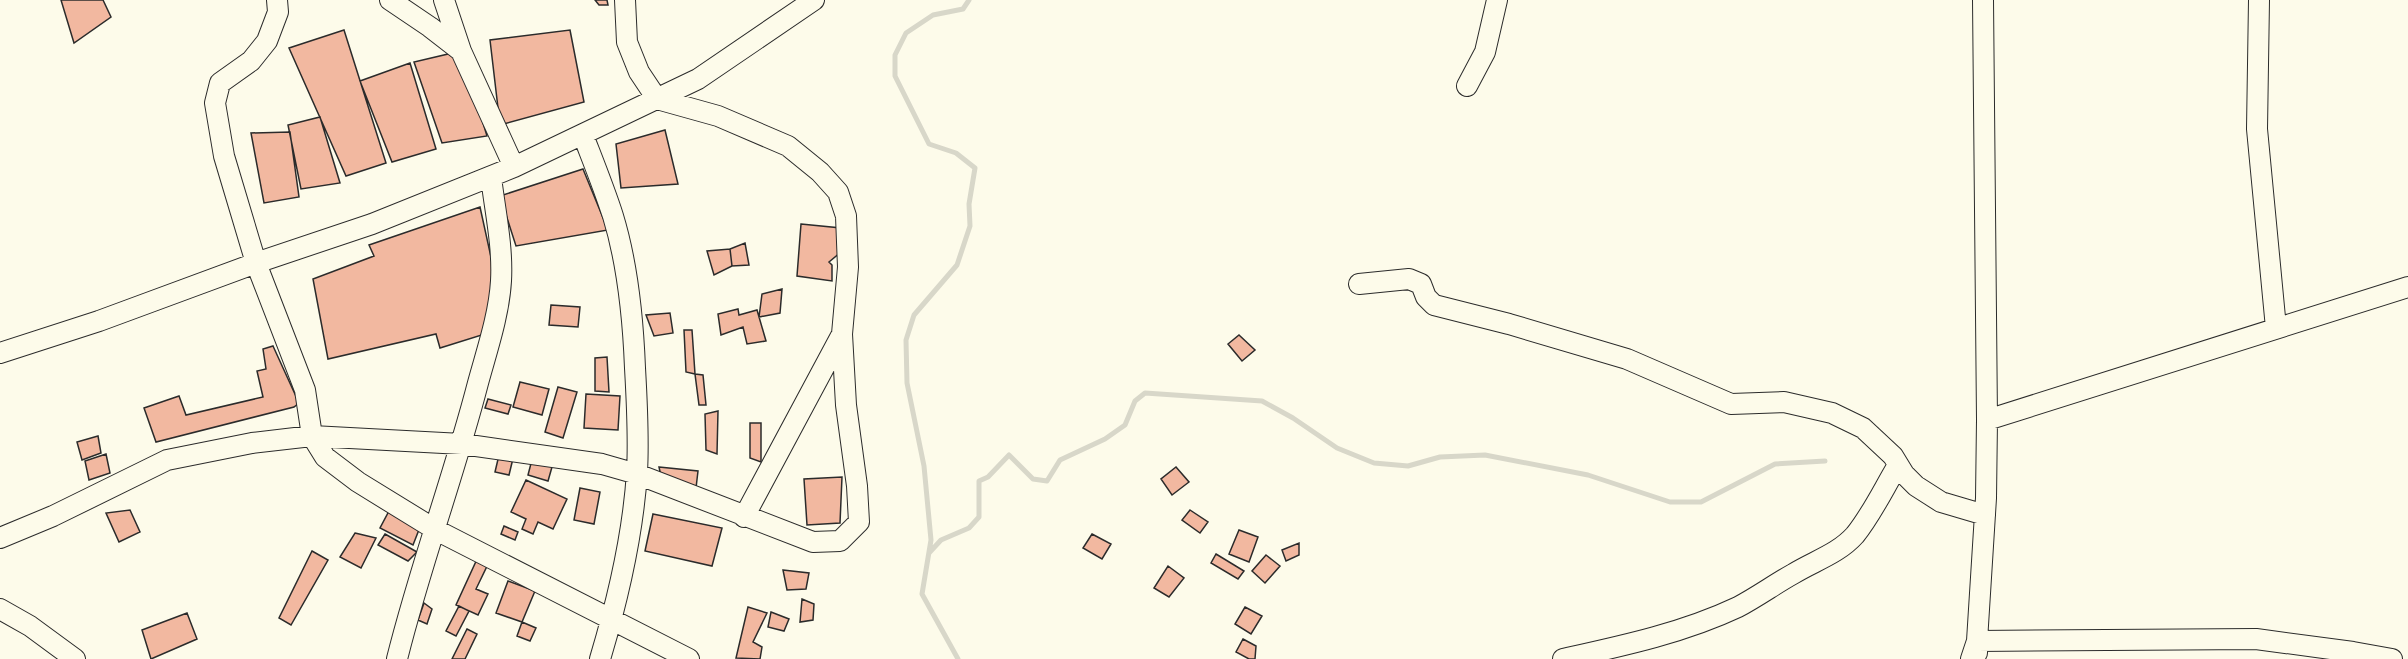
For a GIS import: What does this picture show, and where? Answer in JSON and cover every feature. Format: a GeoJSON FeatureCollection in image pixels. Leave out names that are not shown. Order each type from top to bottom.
{"type":"FeatureCollection","features":[{"type":"Feature","properties":{"kind":"street"},"geometry":{"type":"LineString","coordinates":[[277,0],[278,12],[267,41],[251,61],[220,83],[215,103],[224,156],[256,263],[305,390],[312,436],[325,457],[358,482],[436,530],[689,659]]}},
{"type":"Feature","properties":{"kind":"street"},"geometry":{"type":"LineString","coordinates":[[390,0],[461,51]]}},
{"type":"Feature","properties":{"kind":"street"},"geometry":{"type":"LineString","coordinates":[[444,0],[461,51],[514,167]]}},
{"type":"Feature","properties":{"kind":"street"},"geometry":{"type":"LineString","coordinates":[[0,538],[53,516],[167,460],[252,443],[312,436],[462,444],[602,464],[637,474],[813,542],[840,541],[859,522],[857,486],[846,405],[842,334],[848,267],[846,216],[838,192],[820,172],[788,146],[717,116],[657,99],[639,72],[627,42],[625,0]]}},
{"type":"Feature","properties":{"kind":"street"},"geometry":{"type":"LineString","coordinates":[[0,353],[99,321],[256,263],[372,224],[491,177],[698,79],[814,0]]}},
{"type":"Feature","properties":{"kind":"street"},"geometry":{"type":"LineString","coordinates":[[1467,86],[1485,52],[1497,0]]}},
{"type":"Feature","properties":{"kind":"street"},"geometry":{"type":"LineString","coordinates":[[1983,0],[1987,420],[1985,515],[1975,653],[2256,639],[2392,659]]}},
{"type":"Feature","properties":{"kind":"street"},"geometry":{"type":"LineString","coordinates":[[2259,0],[2257,129],[2276,328]]}},
{"type":"Feature","properties":{"kind":"street"},"geometry":{"type":"LineString","coordinates":[[582,135],[613,216],[626,270],[633,330],[638,429],[637,474],[630,523],[611,620],[600,659]]}},
{"type":"Feature","properties":{"kind":"street"},"geometry":{"type":"LineString","coordinates":[[397,659],[412,600],[462,444],[494,325],[501,285],[500,246],[491,177]]}},
{"type":"Feature","properties":{"kind":"street"},"geometry":{"type":"LineString","coordinates":[[1359,284],[1409,279],[1421,284],[1426,297],[1434,305],[1509,324],[1627,359],[1662,372],[1700,392],[1731,404],[1785,402],[1832,413],[1863,428],[1893,456],[1904,474],[1916,486],[1941,502],[1985,515]]}},
{"type":"Feature","properties":{"kind":"street"},"geometry":{"type":"LineString","coordinates":[[1987,420],[2408,287]]}},
{"type":"Feature","properties":{"kind":"street"},"geometry":{"type":"LineString","coordinates":[[744,517],[842,334]]}},
{"type":"Feature","properties":{"kind":"street"},"geometry":{"type":"LineString","coordinates":[[1563,659],[1627,645],[1700,623],[1740,606],[1794,573],[1839,550],[1866,518],[1898,465]]}},
{"type":"Feature","properties":{"kind":"street"},"geometry":{"type":"LineString","coordinates":[[0,609],[30,626],[75,659]]}},
{"type":"Feature","properties":{"kind":"building"},"geometry":{"type":"Polygon","coordinates":[[[61,0],[103,0],[111,17],[74,43],[61,0]]]}},
{"type":"Feature","properties":{"kind":"building"},"geometry":{"type":"Polygon","coordinates":[[[595,0],[607,0],[608,5],[599,5],[595,0]]]}},
{"type":"Feature","properties":{"kind":"building"},"geometry":{"type":"Polygon","coordinates":[[[344,30],[386,163],[346,176],[289,48],[344,30]]]}},
{"type":"Feature","properties":{"kind":"building"},"geometry":{"type":"Polygon","coordinates":[[[570,30],[584,102],[500,125],[490,40],[570,30]]]}},
{"type":"Feature","properties":{"kind":"building"},"geometry":{"type":"Polygon","coordinates":[[[461,51],[487,136],[442,143],[414,62],[461,51]]]}},
{"type":"Feature","properties":{"kind":"building"},"geometry":{"type":"Polygon","coordinates":[[[410,63],[436,149],[392,162],[360,81],[410,63]]]}},
{"type":"Feature","properties":{"kind":"building"},"geometry":{"type":"Polygon","coordinates":[[[320,117],[340,183],[301,189],[288,125],[320,117]]]}},
{"type":"Feature","properties":{"kind":"building"},"geometry":{"type":"Polygon","coordinates":[[[665,130],[678,184],[621,188],[616,144],[665,130]]]}},
{"type":"Feature","properties":{"kind":"building"},"geometry":{"type":"Polygon","coordinates":[[[290,132],[299,197],[264,203],[251,133],[290,132]]]}},
{"type":"Feature","properties":{"kind":"building"},"geometry":{"type":"Polygon","coordinates":[[[583,169],[608,230],[516,246],[500,196],[583,169]]]}},
{"type":"Feature","properties":{"kind":"building"},"geometry":{"type":"Polygon","coordinates":[[[480,207],[496,280],[485,334],[440,348],[436,334],[328,359],[313,279],[374,256],[369,245],[480,207]]]}},
{"type":"Feature","properties":{"kind":"building"},"geometry":{"type":"Polygon","coordinates":[[[801,224],[841,228],[841,252],[829,262],[832,265],[832,281],[797,276],[801,224]]]}},
{"type":"Feature","properties":{"kind":"building"},"geometry":{"type":"Polygon","coordinates":[[[745,243],[749,265],[732,266],[730,249],[745,243]]]}},
{"type":"Feature","properties":{"kind":"building"},"geometry":{"type":"Polygon","coordinates":[[[730,249],[732,266],[714,275],[707,251],[730,249]]]}},
{"type":"Feature","properties":{"kind":"building"},"geometry":{"type":"Polygon","coordinates":[[[782,289],[780,313],[759,317],[762,294],[782,289]]]}},
{"type":"Feature","properties":{"kind":"building"},"geometry":{"type":"Polygon","coordinates":[[[551,305],[580,307],[578,327],[549,325],[551,305]]]}},
{"type":"Feature","properties":{"kind":"building"},"geometry":{"type":"Polygon","coordinates":[[[738,309],[739,315],[757,310],[766,341],[747,344],[743,327],[721,335],[718,314],[738,309]]]}},
{"type":"Feature","properties":{"kind":"building"},"geometry":{"type":"Polygon","coordinates":[[[670,313],[673,333],[654,336],[646,315],[670,313]]]}},
{"type":"Feature","properties":{"kind":"building"},"geometry":{"type":"Polygon","coordinates":[[[684,330],[692,330],[695,374],[686,372],[684,330]]]}},
{"type":"Feature","properties":{"kind":"building"},"geometry":{"type":"Polygon","coordinates":[[[1239,335],[1255,350],[1242,361],[1228,344],[1239,335]]]}},
{"type":"Feature","properties":{"kind":"building"},"geometry":{"type":"Polygon","coordinates":[[[273,346],[299,403],[294,407],[156,442],[144,408],[179,396],[186,415],[263,397],[257,371],[266,369],[263,349],[273,346]]]}},
{"type":"Feature","properties":{"kind":"building"},"geometry":{"type":"Polygon","coordinates":[[[607,357],[609,392],[595,391],[595,358],[607,357]]]}},
{"type":"Feature","properties":{"kind":"building"},"geometry":{"type":"Polygon","coordinates":[[[695,374],[703,375],[706,405],[699,405],[695,374]]]}},
{"type":"Feature","properties":{"kind":"building"},"geometry":{"type":"Polygon","coordinates":[[[520,382],[549,389],[542,415],[513,407],[520,382]]]}},
{"type":"Feature","properties":{"kind":"building"},"geometry":{"type":"Polygon","coordinates":[[[558,387],[577,392],[563,438],[545,432],[558,387]]]}},
{"type":"Feature","properties":{"kind":"building"},"geometry":{"type":"Polygon","coordinates":[[[586,394],[620,396],[618,430],[584,428],[586,394]]]}},
{"type":"Feature","properties":{"kind":"building"},"geometry":{"type":"Polygon","coordinates":[[[488,399],[511,405],[508,414],[485,408],[488,399]]]}},
{"type":"Feature","properties":{"kind":"building"},"geometry":{"type":"Polygon","coordinates":[[[718,411],[717,454],[706,450],[705,414],[718,411]]]}},
{"type":"Feature","properties":{"kind":"building"},"geometry":{"type":"Polygon","coordinates":[[[750,423],[761,423],[761,462],[750,458],[750,423]]]}},
{"type":"Feature","properties":{"kind":"building"},"geometry":{"type":"Polygon","coordinates":[[[98,436],[101,453],[82,460],[77,442],[98,436]]]}},
{"type":"Feature","properties":{"kind":"building"},"geometry":{"type":"Polygon","coordinates":[[[516,446],[509,475],[495,472],[499,455],[516,446]]]}},
{"type":"Feature","properties":{"kind":"building"},"geometry":{"type":"Polygon","coordinates":[[[535,448],[556,453],[548,481],[528,475],[535,448]]]}},
{"type":"Feature","properties":{"kind":"building"},"geometry":{"type":"Polygon","coordinates":[[[106,454],[110,473],[89,480],[85,461],[106,454]]]}},
{"type":"Feature","properties":{"kind":"building"},"geometry":{"type":"Polygon","coordinates":[[[659,467],[698,471],[696,488],[661,476],[659,467]]]}},
{"type":"Feature","properties":{"kind":"building"},"geometry":{"type":"Polygon","coordinates":[[[1176,467],[1189,482],[1172,495],[1161,479],[1176,467]]]}},
{"type":"Feature","properties":{"kind":"building"},"geometry":{"type":"Polygon","coordinates":[[[842,477],[840,523],[807,525],[804,479],[842,477]]]}},
{"type":"Feature","properties":{"kind":"building"},"geometry":{"type":"Polygon","coordinates":[[[526,480],[567,499],[553,529],[538,522],[533,534],[522,529],[526,519],[511,512],[526,480]]]}},
{"type":"Feature","properties":{"kind":"building"},"geometry":{"type":"Polygon","coordinates":[[[580,488],[600,492],[594,524],[574,520],[580,488]]]}},
{"type":"Feature","properties":{"kind":"building"},"geometry":{"type":"Polygon","coordinates":[[[130,510],[140,532],[119,542],[106,513],[130,510]]]}},
{"type":"Feature","properties":{"kind":"building"},"geometry":{"type":"Polygon","coordinates":[[[1190,510],[1208,522],[1200,533],[1182,520],[1190,510]]]}},
{"type":"Feature","properties":{"kind":"building"},"geometry":{"type":"Polygon","coordinates":[[[389,511],[420,527],[413,545],[380,528],[389,511]]]}},
{"type":"Feature","properties":{"kind":"building"},"geometry":{"type":"Polygon","coordinates":[[[653,514],[722,528],[712,566],[645,551],[653,514]]]}},
{"type":"Feature","properties":{"kind":"building"},"geometry":{"type":"Polygon","coordinates":[[[504,526],[518,532],[515,540],[501,534],[504,526]]]}},
{"type":"Feature","properties":{"kind":"building"},"geometry":{"type":"Polygon","coordinates":[[[1239,530],[1258,537],[1249,562],[1229,554],[1239,530]]]}},
{"type":"Feature","properties":{"kind":"building"},"geometry":{"type":"Polygon","coordinates":[[[355,533],[376,538],[361,568],[340,557],[355,533]]]}},
{"type":"Feature","properties":{"kind":"building"},"geometry":{"type":"Polygon","coordinates":[[[385,534],[417,552],[408,561],[378,545],[385,534]]]}},
{"type":"Feature","properties":{"kind":"building"},"geometry":{"type":"Polygon","coordinates":[[[1092,534],[1111,544],[1102,559],[1083,548],[1092,534]]]}},
{"type":"Feature","properties":{"kind":"building"},"geometry":{"type":"Polygon","coordinates":[[[1299,543],[1299,555],[1286,561],[1282,550],[1299,543]]]}},
{"type":"Feature","properties":{"kind":"building"},"geometry":{"type":"Polygon","coordinates":[[[312,551],[328,560],[291,625],[279,618],[312,551]]]}},
{"type":"Feature","properties":{"kind":"building"},"geometry":{"type":"Polygon","coordinates":[[[1216,554],[1244,571],[1238,579],[1211,563],[1216,554]]]}},
{"type":"Feature","properties":{"kind":"building"},"geometry":{"type":"Polygon","coordinates":[[[1266,555],[1280,566],[1265,583],[1252,571],[1266,555]]]}},
{"type":"Feature","properties":{"kind":"building"},"geometry":{"type":"Polygon","coordinates":[[[478,557],[489,562],[476,589],[488,594],[478,615],[456,605],[478,557]]]}},
{"type":"Feature","properties":{"kind":"building"},"geometry":{"type":"Polygon","coordinates":[[[1168,566],[1184,578],[1169,597],[1154,588],[1168,566]]]}},
{"type":"Feature","properties":{"kind":"building"},"geometry":{"type":"Polygon","coordinates":[[[783,570],[809,573],[806,589],[787,590],[783,570]]]}},
{"type":"Feature","properties":{"kind":"building"},"geometry":{"type":"Polygon","coordinates":[[[508,581],[535,591],[522,622],[496,613],[508,581]]]}},
{"type":"Feature","properties":{"kind":"building"},"geometry":{"type":"Polygon","coordinates":[[[802,599],[814,604],[813,620],[800,622],[802,599]]]}},
{"type":"Feature","properties":{"kind":"building"},"geometry":{"type":"Polygon","coordinates":[[[424,603],[432,609],[427,624],[418,620],[424,603]]]}},
{"type":"Feature","properties":{"kind":"building"},"geometry":{"type":"Polygon","coordinates":[[[459,606],[469,611],[456,636],[446,631],[459,606]]]}},
{"type":"Feature","properties":{"kind":"building"},"geometry":{"type":"Polygon","coordinates":[[[748,607],[767,613],[753,642],[762,647],[760,659],[736,658],[748,607]]]}},
{"type":"Feature","properties":{"kind":"building"},"geometry":{"type":"Polygon","coordinates":[[[1245,607],[1262,616],[1251,634],[1235,624],[1245,607]]]}},
{"type":"Feature","properties":{"kind":"building"},"geometry":{"type":"Polygon","coordinates":[[[771,612],[789,619],[784,631],[768,627],[771,612]]]}},
{"type":"Feature","properties":{"kind":"building"},"geometry":{"type":"Polygon","coordinates":[[[187,613],[197,639],[151,659],[142,630],[187,613]]]}},
{"type":"Feature","properties":{"kind":"building"},"geometry":{"type":"Polygon","coordinates":[[[522,622],[536,628],[530,641],[517,636],[522,622]]]}},
{"type":"Feature","properties":{"kind":"building"},"geometry":{"type":"Polygon","coordinates":[[[467,629],[477,634],[465,659],[452,659],[467,629]]]}},
{"type":"Feature","properties":{"kind":"building"},"geometry":{"type":"Polygon","coordinates":[[[1243,639],[1256,646],[1255,659],[1249,659],[1236,652],[1243,639]]]}},
{"type":"Feature","properties":{"kind":"waterway"},"geometry":{"type":"LineString","coordinates":[[958,659],[922,594],[931,540],[924,466],[907,383],[906,340],[914,315],[957,265],[970,226],[969,204],[975,168],[956,153],[929,144],[895,76],[895,55],[906,33],[933,15],[963,9],[969,0]]}},
{"type":"Feature","properties":{"kind":"waterway"},"geometry":{"type":"LineString","coordinates":[[929,553],[941,540],[969,528],[979,517],[979,481],[988,477],[1009,455],[1033,479],[1047,481],[1060,460],[1105,439],[1125,425],[1135,401],[1145,393],[1262,401],[1293,418],[1337,448],[1374,463],[1408,466],[1440,457],[1485,455],[1588,475],[1670,502],[1701,502],[1775,464],[1825,461]]}}]}
